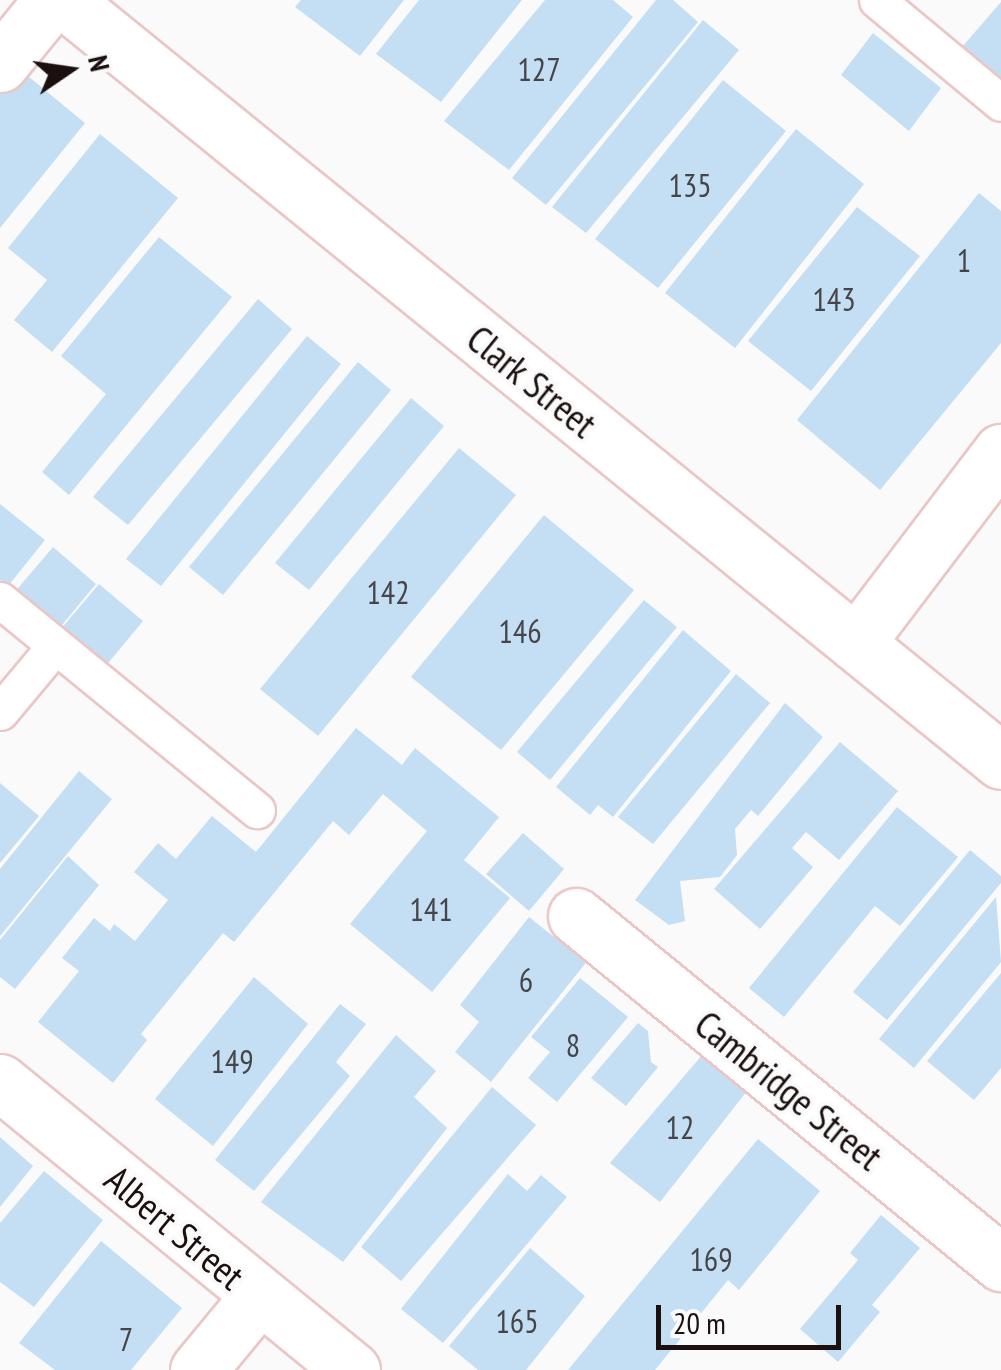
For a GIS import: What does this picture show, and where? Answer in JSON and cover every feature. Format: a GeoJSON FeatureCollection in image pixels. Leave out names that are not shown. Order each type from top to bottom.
{"type":"FeatureCollection","features":[{"type":"Feature","properties":{"kind":"street"},"geometry":{"type":"LineString","coordinates":[[0,64],[52,0]]}},
{"type":"Feature","properties":{"kind":"street","name":"Clark Street"},"geometry":{"type":"LineString","coordinates":[[64,0],[1001,762]]}},
{"type":"Feature","properties":{"kind":"street"},"geometry":{"type":"LineString","coordinates":[[856,643],[1001,452]]}},
{"type":"Feature","properties":{"kind":"street","name":"Cambridge Street"},"geometry":{"type":"LineString","coordinates":[[576,916],[1001,1264]]}},
{"type":"Feature","properties":{"kind":"street","name":"Albert Street"},"geometry":{"type":"LineString","coordinates":[[0,1082],[352,1370]]}},
{"type":"Feature","properties":{"kind":"street"},"geometry":{"type":"LineString","coordinates":[[198,1370],[259,1296]]}},
{"type":"Feature","properties":{"kind":"lane"},"geometry":{"type":"LineString","coordinates":[[878,0],[1001,103]]}},
{"type":"Feature","properties":{"kind":"lane"},"geometry":{"type":"LineString","coordinates":[[0,600],[256,810]]}},
{"type":"Feature","properties":{"kind":"lane"},"geometry":{"type":"LineString","coordinates":[[0,712],[55,646]]}},
{"type":"Feature","properties":{"kind":"building"},"geometry":{"type":"Polygon","coordinates":[[[301,0],[404,0],[360,56],[295,7],[301,0]]]}},
{"type":"Feature","properties":{"kind":"building"},"geometry":{"type":"Polygon","coordinates":[[[419,0],[522,0],[441,102],[376,54],[419,0]]]}},
{"type":"Feature","properties":{"kind":"building"},"geometry":{"type":"Polygon","coordinates":[[[545,0],[613,0],[633,17],[509,170],[444,121],[545,0]]]}},
{"type":"Feature","properties":{"kind":"building"},"geometry":{"type":"Polygon","coordinates":[[[656,0],[673,0],[698,22],[546,205],[512,178],[656,0]]]}},
{"type":"Feature","properties":{"kind":"building"},"geometry":{"type":"Polygon","coordinates":[[[1001,2],[1001,79],[962,47],[1001,2]]]}},
{"type":"Feature","properties":{"kind":"building"},"geometry":{"type":"Polygon","coordinates":[[[703,20],[739,50],[586,233],[552,207],[703,20]]]}},
{"type":"Feature","properties":{"kind":"building"},"geometry":{"type":"Polygon","coordinates":[[[873,33],[941,88],[909,131],[841,75],[873,33]]]}},
{"type":"Feature","properties":{"kind":"building"},"geometry":{"type":"Polygon","coordinates":[[[17,67],[85,123],[0,228],[0,88],[17,67]]]}},
{"type":"Feature","properties":{"kind":"building"},"geometry":{"type":"Polygon","coordinates":[[[723,80],[786,131],[658,288],[595,239],[723,80]]]}},
{"type":"Feature","properties":{"kind":"building"},"geometry":{"type":"Polygon","coordinates":[[[796,129],[864,184],[735,348],[665,293],[796,129]]]}},
{"type":"Feature","properties":{"kind":"building"},"geometry":{"type":"Polygon","coordinates":[[[100,134],[178,198],[52,352],[14,320],[47,280],[8,248],[100,134]]]}},
{"type":"Feature","properties":{"kind":"building"},"geometry":{"type":"Polygon","coordinates":[[[979,193],[1001,211],[1001,343],[880,490],[797,420],[979,193]]]}},
{"type":"Feature","properties":{"kind":"building"},"geometry":{"type":"Polygon","coordinates":[[[857,207],[920,256],[811,391],[748,341],[857,207]]]}},
{"type":"Feature","properties":{"kind":"building"},"geometry":{"type":"Polygon","coordinates":[[[159,237],[232,297],[69,495],[42,472],[106,394],[61,356],[159,237]]]}},
{"type":"Feature","properties":{"kind":"building"},"geometry":{"type":"Polygon","coordinates":[[[258,299],[292,329],[128,525],[93,497],[258,299]]]}},
{"type":"Feature","properties":{"kind":"building"},"geometry":{"type":"Polygon","coordinates":[[[307,336],[341,364],[161,586],[126,559],[307,336]]]}},
{"type":"Feature","properties":{"kind":"building"},"geometry":{"type":"Polygon","coordinates":[[[358,362],[391,390],[223,595],[189,567],[358,362]]]}},
{"type":"Feature","properties":{"kind":"building"},"geometry":{"type":"Polygon","coordinates":[[[411,398],[444,426],[309,590],[275,563],[411,398]]]}},
{"type":"Feature","properties":{"kind":"building"},"geometry":{"type":"Polygon","coordinates":[[[459,448],[516,495],[318,736],[260,689],[459,448]]]}},
{"type":"Feature","properties":{"kind":"building"},"geometry":{"type":"Polygon","coordinates":[[[0,504],[45,540],[8,586],[0,580],[0,504]]]}},
{"type":"Feature","properties":{"kind":"building"},"geometry":{"type":"Polygon","coordinates":[[[544,515],[634,590],[501,750],[411,677],[544,515]]]}},
{"type":"Feature","properties":{"kind":"building"},"geometry":{"type":"Polygon","coordinates":[[[53,547],[96,584],[57,631],[13,594],[53,547]]]}},
{"type":"Feature","properties":{"kind":"building"},"geometry":{"type":"Polygon","coordinates":[[[99,584],[143,621],[104,668],[60,630],[99,584]]]}},
{"type":"Feature","properties":{"kind":"building"},"geometry":{"type":"Polygon","coordinates":[[[644,600],[677,627],[550,780],[517,752],[644,600]]]}},
{"type":"Feature","properties":{"kind":"building"},"geometry":{"type":"Polygon","coordinates":[[[683,630],[731,671],[613,817],[598,805],[590,815],[556,787],[683,630]]]}},
{"type":"Feature","properties":{"kind":"building"},"geometry":{"type":"Polygon","coordinates":[[[736,674],[770,703],[653,844],[618,817],[736,674]]]}},
{"type":"Feature","properties":{"kind":"building"},"geometry":{"type":"Polygon","coordinates":[[[785,703],[823,737],[758,816],[751,810],[735,829],[737,855],[720,877],[680,881],[685,921],[669,925],[635,900],[785,703]]]}},
{"type":"Feature","properties":{"kind":"building"},"geometry":{"type":"Polygon","coordinates":[[[356,728],[402,765],[415,748],[499,817],[464,860],[510,898],[432,992],[350,924],[427,831],[383,794],[349,835],[333,821],[234,942],[223,933],[141,1034],[147,1040],[113,1083],[38,1022],[79,971],[62,958],[94,918],[110,931],[114,924],[135,941],[168,900],[134,872],[158,843],[176,859],[212,816],[256,852],[356,728]]]}},
{"type":"Feature","properties":{"kind":"building"},"geometry":{"type":"Polygon","coordinates":[[[840,742],[898,791],[839,860],[806,832],[792,848],[813,867],[760,929],[714,889],[840,742]]]}},
{"type":"Feature","properties":{"kind":"building"},"geometry":{"type":"Polygon","coordinates":[[[79,771],[112,799],[0,936],[0,869],[79,771]]]}},
{"type":"Feature","properties":{"kind":"building"},"geometry":{"type":"Polygon","coordinates":[[[0,783],[39,816],[0,863],[0,783]]]}},
{"type":"Feature","properties":{"kind":"building"},"geometry":{"type":"Polygon","coordinates":[[[897,807],[958,857],[900,926],[875,906],[784,1017],[749,988],[897,807]]]}},
{"type":"Feature","properties":{"kind":"building"},"geometry":{"type":"Polygon","coordinates":[[[523,833],[564,869],[529,911],[486,874],[523,833]]]}},
{"type":"Feature","properties":{"kind":"building"},"geometry":{"type":"Polygon","coordinates":[[[970,850],[1001,876],[1001,883],[887,1020],[853,992],[970,850]]]}},
{"type":"Feature","properties":{"kind":"building"},"geometry":{"type":"Polygon","coordinates":[[[68,856],[99,885],[15,989],[0,977],[0,940],[68,856]]]}},
{"type":"Feature","properties":{"kind":"building"},"geometry":{"type":"Polygon","coordinates":[[[996,897],[1001,962],[914,1068],[879,1039],[996,897]]]}},
{"type":"Feature","properties":{"kind":"building"},"geometry":{"type":"Polygon","coordinates":[[[529,917],[554,937],[560,929],[592,955],[491,1082],[455,1052],[479,1022],[460,1005],[529,917]]]}},
{"type":"Feature","properties":{"kind":"building"},"geometry":{"type":"Polygon","coordinates":[[[1001,973],[1001,1068],[974,1100],[927,1061],[1001,973]]]}},
{"type":"Feature","properties":{"kind":"building"},"geometry":{"type":"Polygon","coordinates":[[[254,977],[308,1024],[213,1146],[155,1099],[254,977]]]}},
{"type":"Feature","properties":{"kind":"building"},"geometry":{"type":"Polygon","coordinates":[[[580,978],[628,1017],[557,1102],[528,1078],[550,1052],[531,1037],[580,978]]]}},
{"type":"Feature","properties":{"kind":"building"},"geometry":{"type":"Polygon","coordinates":[[[340,1004],[366,1024],[336,1062],[350,1076],[254,1191],[215,1160],[340,1004]]]}},
{"type":"Feature","properties":{"kind":"building"},"geometry":{"type":"Polygon","coordinates":[[[638,1023],[648,1031],[651,1062],[658,1067],[626,1106],[591,1078],[638,1023]]]}},
{"type":"Feature","properties":{"kind":"building"},"geometry":{"type":"Polygon","coordinates":[[[396,1035],[436,1071],[414,1097],[447,1128],[343,1262],[261,1202],[396,1035]]]}},
{"type":"Feature","properties":{"kind":"building"},"geometry":{"type":"Polygon","coordinates":[[[703,1054],[747,1091],[660,1202],[610,1163],[703,1054]]]}},
{"type":"Feature","properties":{"kind":"building"},"geometry":{"type":"Polygon","coordinates":[[[492,1087],[536,1125],[401,1281],[361,1247],[492,1087]]]}},
{"type":"Feature","properties":{"kind":"building"},"geometry":{"type":"Polygon","coordinates":[[[0,1137],[33,1166],[0,1207],[0,1137]]]}},
{"type":"Feature","properties":{"kind":"building"},"geometry":{"type":"Polygon","coordinates":[[[758,1139],[820,1191],[739,1290],[728,1280],[655,1370],[568,1370],[758,1139]]]}},
{"type":"Feature","properties":{"kind":"building"},"geometry":{"type":"Polygon","coordinates":[[[44,1171],[103,1220],[34,1307],[0,1282],[0,1223],[44,1171]]]}},
{"type":"Feature","properties":{"kind":"building"},"geometry":{"type":"Polygon","coordinates":[[[508,1174],[527,1191],[541,1175],[567,1197],[443,1343],[401,1309],[508,1174]]]}},
{"type":"Feature","properties":{"kind":"building"},"geometry":{"type":"Polygon","coordinates":[[[881,1215],[920,1248],[872,1305],[880,1312],[838,1362],[800,1329],[858,1260],[850,1253],[881,1215]]]}},
{"type":"Feature","properties":{"kind":"building"},"geometry":{"type":"Polygon","coordinates":[[[101,1241],[182,1308],[131,1370],[55,1370],[19,1343],[101,1241]]]}},
{"type":"Feature","properties":{"kind":"building"},"geometry":{"type":"Polygon","coordinates":[[[530,1248],[585,1296],[526,1370],[478,1370],[449,1346],[530,1248]]]}}]}
